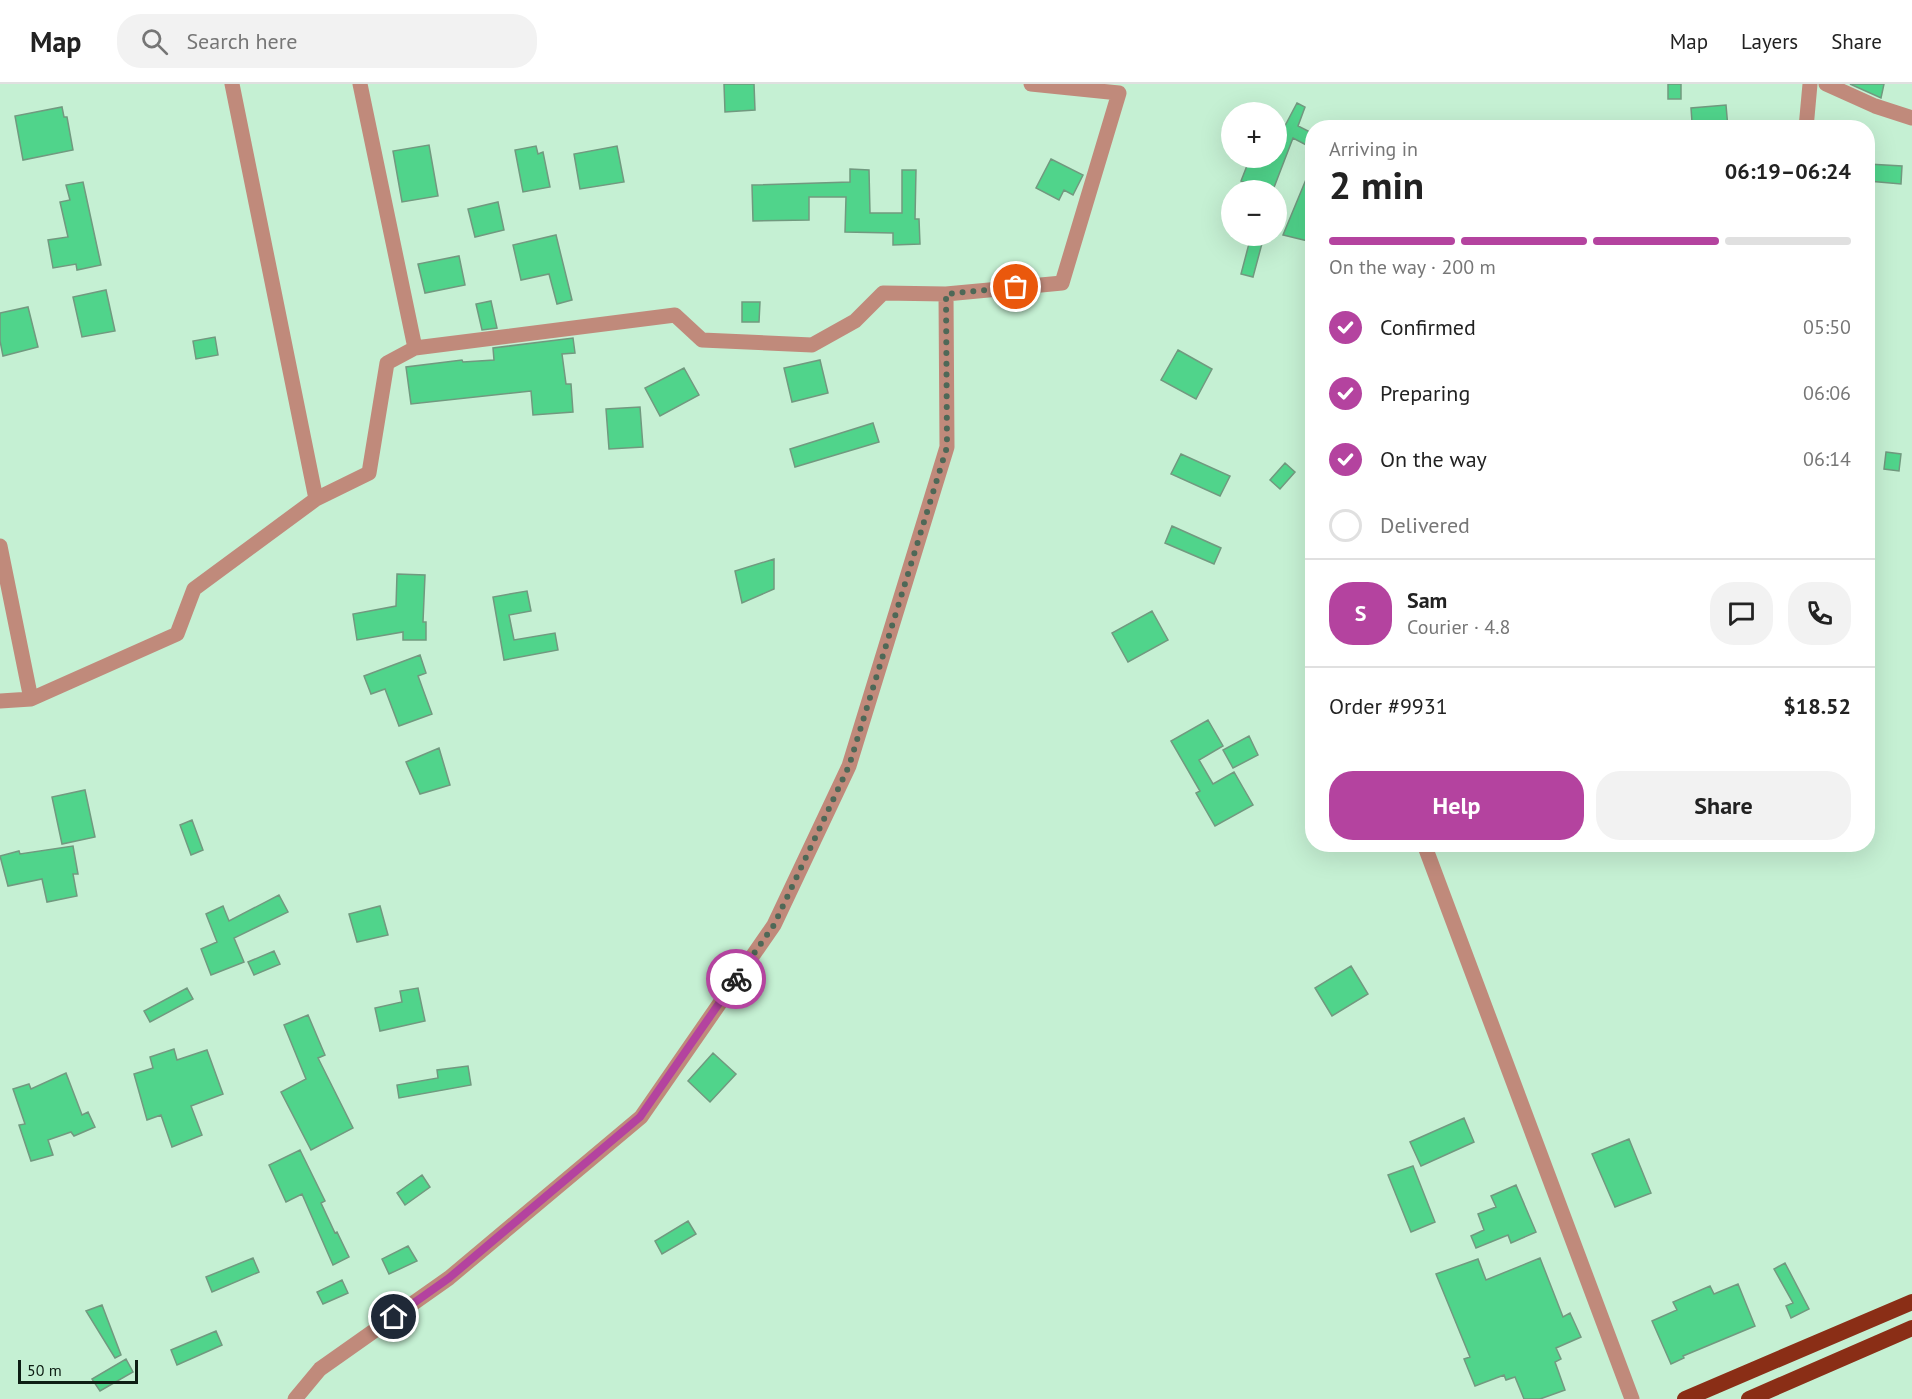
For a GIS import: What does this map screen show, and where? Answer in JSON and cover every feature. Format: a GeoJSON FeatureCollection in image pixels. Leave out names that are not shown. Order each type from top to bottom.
{"type":"FeatureCollection","features":[{"type":"Feature","properties":{"kind":"highway"},"geometry":{"type":"LineString","coordinates":[[1685,1399],[1912,1302]]}},
{"type":"Feature","properties":{"kind":"highway"},"geometry":{"type":"LineString","coordinates":[[1749,1399],[1912,1328]]}},
{"type":"Feature","properties":{"kind":"street"},"geometry":{"type":"LineString","coordinates":[[232,84],[316,499]]}},
{"type":"Feature","properties":{"kind":"street"},"geometry":{"type":"LineString","coordinates":[[360,84],[415,348]]}},
{"type":"Feature","properties":{"kind":"street"},"geometry":{"type":"LineString","coordinates":[[0,701],[31,699],[177,634],[194,589],[316,499],[369,473],[387,363],[415,348],[675,315],[702,340],[812,345],[855,321],[883,293],[946,294],[1062,283],[1119,93],[1031,84]]}},
{"type":"Feature","properties":{"kind":"street"},"geometry":{"type":"LineString","coordinates":[[1807,120],[1810,84]]}},
{"type":"Feature","properties":{"kind":"street"},"geometry":{"type":"LineString","coordinates":[[1826,84],[1875,106],[1912,118]]}},
{"type":"Feature","properties":{"kind":"street"},"geometry":{"type":"LineString","coordinates":[[296,1399],[320,1369],[449,1278],[640,1117],[774,925],[849,766],[947,447],[946,294]]}},
{"type":"Feature","properties":{"kind":"street"},"geometry":{"type":"LineString","coordinates":[[0,546],[31,699]]}},
{"type":"Feature","properties":{"kind":"street"},"geometry":{"type":"LineString","coordinates":[[1427,852],[1632,1399]]}},
{"type":"Feature","properties":{"kind":"building"},"geometry":{"type":"Polygon","coordinates":[[[724,84],[754,84],[755,110],[725,112],[724,84]]]}},
{"type":"Feature","properties":{"kind":"building"},"geometry":{"type":"Polygon","coordinates":[[[1668,84],[1681,84],[1681,99],[1668,99],[1668,84]]]}},
{"type":"Feature","properties":{"kind":"building"},"geometry":{"type":"Polygon","coordinates":[[[1850,84],[1884,84],[1881,98],[1850,84]]]}},
{"type":"Feature","properties":{"kind":"building"},"geometry":{"type":"Polygon","coordinates":[[[1297,103],[1305,107],[1298,126],[1305,130],[1305,144],[1293,138],[1287,154],[1287,122],[1297,103]]]}},
{"type":"Feature","properties":{"kind":"building"},"geometry":{"type":"Polygon","coordinates":[[[1726,105],[1727,120],[1692,120],[1691,108],[1726,105]]]}},
{"type":"Feature","properties":{"kind":"building"},"geometry":{"type":"Polygon","coordinates":[[[62,107],[64,117],[67,117],[73,150],[23,160],[15,116],[62,107]]]}},
{"type":"Feature","properties":{"kind":"building"},"geometry":{"type":"Polygon","coordinates":[[[429,145],[438,196],[402,202],[393,151],[429,145]]]}},
{"type":"Feature","properties":{"kind":"building"},"geometry":{"type":"Polygon","coordinates":[[[536,146],[538,154],[543,152],[550,187],[523,192],[515,150],[536,146]]]}},
{"type":"Feature","properties":{"kind":"building"},"geometry":{"type":"Polygon","coordinates":[[[617,146],[624,182],[580,189],[574,154],[617,146]]]}},
{"type":"Feature","properties":{"kind":"building"},"geometry":{"type":"Polygon","coordinates":[[[1051,159],[1083,175],[1073,195],[1064,190],[1059,200],[1036,188],[1051,159]]]}},
{"type":"Feature","properties":{"kind":"building"},"geometry":{"type":"Polygon","coordinates":[[[1875,164],[1902,166],[1901,184],[1875,182],[1875,164]]]}},
{"type":"Feature","properties":{"kind":"building"},"geometry":{"type":"Polygon","coordinates":[[[1246,168],[1281,168],[1277,180],[1241,180],[1246,168]]]}},
{"type":"Feature","properties":{"kind":"building"},"geometry":{"type":"Polygon","coordinates":[[[850,169],[869,170],[870,213],[902,213],[902,170],[916,170],[915,219],[919,219],[920,244],[893,245],[893,233],[845,232],[846,197],[809,197],[809,220],[753,221],[752,185],[850,182],[850,169]]]}},
{"type":"Feature","properties":{"kind":"building"},"geometry":{"type":"Polygon","coordinates":[[[83,182],[101,265],[77,270],[76,264],[53,268],[48,240],[68,237],[60,202],[70,200],[66,185],[83,182]]]}},
{"type":"Feature","properties":{"kind":"building"},"geometry":{"type":"Polygon","coordinates":[[[1305,182],[1305,240],[1287,236],[1287,225],[1305,182]]]}},
{"type":"Feature","properties":{"kind":"building"},"geometry":{"type":"Polygon","coordinates":[[[498,202],[504,230],[475,237],[468,209],[498,202]]]}},
{"type":"Feature","properties":{"kind":"building"},"geometry":{"type":"Polygon","coordinates":[[[556,235],[572,300],[557,304],[549,274],[521,280],[513,245],[556,235]]]}},
{"type":"Feature","properties":{"kind":"building"},"geometry":{"type":"Polygon","coordinates":[[[1248,246],[1261,246],[1253,277],[1241,274],[1248,246]]]}},
{"type":"Feature","properties":{"kind":"building"},"geometry":{"type":"Polygon","coordinates":[[[459,256],[465,285],[425,293],[418,264],[459,256]]]}},
{"type":"Feature","properties":{"kind":"building"},"geometry":{"type":"Polygon","coordinates":[[[106,290],[115,331],[82,337],[73,297],[106,290]]]}},
{"type":"Feature","properties":{"kind":"building"},"geometry":{"type":"Polygon","coordinates":[[[491,301],[497,328],[482,330],[476,304],[491,301]]]}},
{"type":"Feature","properties":{"kind":"building"},"geometry":{"type":"Polygon","coordinates":[[[742,302],[760,302],[759,322],[742,322],[742,302]]]}},
{"type":"Feature","properties":{"kind":"building"},"geometry":{"type":"Polygon","coordinates":[[[28,307],[38,347],[3,356],[0,341],[0,313],[28,307]]]}},
{"type":"Feature","properties":{"kind":"building"},"geometry":{"type":"Polygon","coordinates":[[[215,337],[218,355],[196,359],[193,341],[215,337]]]}},
{"type":"Feature","properties":{"kind":"building"},"geometry":{"type":"Polygon","coordinates":[[[573,338],[575,353],[562,354],[566,384],[571,384],[573,412],[533,415],[531,391],[411,404],[406,367],[462,360],[463,362],[494,360],[493,348],[573,338]]]}},
{"type":"Feature","properties":{"kind":"building"},"geometry":{"type":"Polygon","coordinates":[[[1178,350],[1212,369],[1196,399],[1161,380],[1178,350]]]}},
{"type":"Feature","properties":{"kind":"building"},"geometry":{"type":"Polygon","coordinates":[[[820,360],[828,393],[792,402],[784,368],[820,360]]]}},
{"type":"Feature","properties":{"kind":"building"},"geometry":{"type":"Polygon","coordinates":[[[684,368],[699,395],[660,416],[645,388],[684,368]]]}},
{"type":"Feature","properties":{"kind":"building"},"geometry":{"type":"Polygon","coordinates":[[[640,407],[643,447],[609,449],[606,409],[640,407]]]}},
{"type":"Feature","properties":{"kind":"building"},"geometry":{"type":"Polygon","coordinates":[[[873,423],[879,442],[795,467],[790,449],[873,423]]]}},
{"type":"Feature","properties":{"kind":"building"},"geometry":{"type":"Polygon","coordinates":[[[1886,452],[1901,454],[1899,471],[1884,469],[1886,452]]]}},
{"type":"Feature","properties":{"kind":"building"},"geometry":{"type":"Polygon","coordinates":[[[1181,454],[1230,476],[1220,496],[1171,474],[1181,454]]]}},
{"type":"Feature","properties":{"kind":"building"},"geometry":{"type":"Polygon","coordinates":[[[1285,463],[1295,472],[1280,489],[1270,480],[1285,463]]]}},
{"type":"Feature","properties":{"kind":"building"},"geometry":{"type":"Polygon","coordinates":[[[1172,526],[1221,548],[1214,564],[1165,543],[1172,526]]]}},
{"type":"Feature","properties":{"kind":"building"},"geometry":{"type":"Polygon","coordinates":[[[774,559],[774,589],[742,603],[735,571],[774,559]]]}},
{"type":"Feature","properties":{"kind":"building"},"geometry":{"type":"Polygon","coordinates":[[[397,574],[425,575],[423,622],[426,622],[426,640],[403,640],[403,632],[357,640],[353,614],[396,606],[397,574]]]}},
{"type":"Feature","properties":{"kind":"building"},"geometry":{"type":"Polygon","coordinates":[[[527,591],[531,611],[509,615],[514,640],[555,633],[558,650],[504,660],[493,597],[527,591]]]}},
{"type":"Feature","properties":{"kind":"building"},"geometry":{"type":"Polygon","coordinates":[[[1152,611],[1168,640],[1128,662],[1112,633],[1152,611]]]}},
{"type":"Feature","properties":{"kind":"building"},"geometry":{"type":"Polygon","coordinates":[[[420,655],[426,673],[418,676],[432,714],[399,726],[385,689],[371,694],[364,676],[420,655]]]}},
{"type":"Feature","properties":{"kind":"building"},"geometry":{"type":"Polygon","coordinates":[[[1208,720],[1223,746],[1199,760],[1213,784],[1234,772],[1253,805],[1215,826],[1196,793],[1200,791],[1171,741],[1208,720]]]}},
{"type":"Feature","properties":{"kind":"building"},"geometry":{"type":"Polygon","coordinates":[[[1249,736],[1258,755],[1233,768],[1223,750],[1249,736]]]}},
{"type":"Feature","properties":{"kind":"building"},"geometry":{"type":"Polygon","coordinates":[[[439,748],[450,785],[420,794],[406,762],[439,748]]]}},
{"type":"Feature","properties":{"kind":"building"},"geometry":{"type":"Polygon","coordinates":[[[85,790],[95,837],[62,844],[52,797],[85,790]]]}},
{"type":"Feature","properties":{"kind":"building"},"geometry":{"type":"Polygon","coordinates":[[[192,820],[203,850],[191,855],[180,825],[192,820]]]}},
{"type":"Feature","properties":{"kind":"building"},"geometry":{"type":"Polygon","coordinates":[[[73,846],[78,874],[73,874],[77,896],[47,902],[42,879],[8,886],[0,856],[19,851],[20,854],[73,846]]]}},
{"type":"Feature","properties":{"kind":"building"},"geometry":{"type":"Polygon","coordinates":[[[279,895],[288,912],[234,938],[244,962],[211,975],[201,949],[217,942],[206,914],[223,906],[229,921],[279,895]]]}},
{"type":"Feature","properties":{"kind":"building"},"geometry":{"type":"Polygon","coordinates":[[[380,906],[388,935],[357,942],[349,914],[380,906]]]}},
{"type":"Feature","properties":{"kind":"building"},"geometry":{"type":"Polygon","coordinates":[[[274,951],[280,964],[254,975],[248,962],[274,951]]]}},
{"type":"Feature","properties":{"kind":"building"},"geometry":{"type":"Polygon","coordinates":[[[1351,966],[1368,994],[1332,1016],[1315,988],[1351,966]]]}},
{"type":"Feature","properties":{"kind":"building"},"geometry":{"type":"Polygon","coordinates":[[[187,988],[193,999],[150,1022],[144,1011],[187,988]]]}},
{"type":"Feature","properties":{"kind":"building"},"geometry":{"type":"Polygon","coordinates":[[[418,988],[425,1021],[380,1031],[375,1008],[402,1002],[400,991],[418,988]]]}},
{"type":"Feature","properties":{"kind":"building"},"geometry":{"type":"Polygon","coordinates":[[[308,1015],[325,1055],[318,1058],[353,1128],[311,1150],[281,1092],[306,1079],[284,1025],[308,1015]]]}},
{"type":"Feature","properties":{"kind":"building"},"geometry":{"type":"Polygon","coordinates":[[[174,1049],[177,1060],[207,1050],[223,1094],[191,1106],[202,1135],[172,1147],[161,1115],[147,1120],[134,1074],[153,1068],[150,1057],[174,1049]]]}},
{"type":"Feature","properties":{"kind":"building"},"geometry":{"type":"Polygon","coordinates":[[[713,1053],[736,1074],[710,1102],[688,1081],[713,1053]]]}},
{"type":"Feature","properties":{"kind":"building"},"geometry":{"type":"Polygon","coordinates":[[[468,1066],[471,1085],[399,1098],[397,1085],[438,1078],[437,1070],[468,1066]]]}},
{"type":"Feature","properties":{"kind":"building"},"geometry":{"type":"Polygon","coordinates":[[[66,1073],[82,1115],[88,1112],[95,1127],[74,1136],[71,1132],[48,1140],[53,1155],[31,1161],[19,1125],[25,1124],[13,1089],[29,1084],[31,1089],[66,1073]]]}},
{"type":"Feature","properties":{"kind":"building"},"geometry":{"type":"Polygon","coordinates":[[[1464,1118],[1474,1142],[1421,1166],[1410,1142],[1464,1118]]]}},
{"type":"Feature","properties":{"kind":"building"},"geometry":{"type":"Polygon","coordinates":[[[1629,1139],[1651,1193],[1615,1207],[1592,1154],[1629,1139]]]}},
{"type":"Feature","properties":{"kind":"building"},"geometry":{"type":"Polygon","coordinates":[[[300,1150],[325,1201],[321,1203],[349,1257],[333,1265],[302,1194],[286,1202],[269,1165],[300,1150]]]}},
{"type":"Feature","properties":{"kind":"building"},"geometry":{"type":"Polygon","coordinates":[[[1413,1166],[1435,1222],[1411,1232],[1388,1175],[1413,1166]]]}},
{"type":"Feature","properties":{"kind":"building"},"geometry":{"type":"Polygon","coordinates":[[[422,1175],[430,1187],[405,1205],[397,1193],[422,1175]]]}},
{"type":"Feature","properties":{"kind":"building"},"geometry":{"type":"Polygon","coordinates":[[[1516,1185],[1536,1232],[1511,1243],[1508,1235],[1476,1248],[1471,1236],[1484,1230],[1478,1214],[1496,1207],[1491,1196],[1516,1185]]]}},
{"type":"Feature","properties":{"kind":"building"},"geometry":{"type":"Polygon","coordinates":[[[688,1221],[696,1234],[662,1254],[655,1241],[688,1221]]]}},
{"type":"Feature","properties":{"kind":"building"},"geometry":{"type":"Polygon","coordinates":[[[408,1246],[417,1261],[389,1274],[382,1259],[408,1246]]]}},
{"type":"Feature","properties":{"kind":"building"},"geometry":{"type":"Polygon","coordinates":[[[253,1258],[259,1272],[212,1292],[206,1277],[253,1258]]]}},
{"type":"Feature","properties":{"kind":"building"},"geometry":{"type":"Polygon","coordinates":[[[1540,1258],[1563,1317],[1570,1313],[1581,1337],[1556,1348],[1561,1359],[1555,1362],[1565,1390],[1540,1399],[1524,1399],[1515,1377],[1506,1380],[1504,1375],[1475,1386],[1464,1359],[1470,1357],[1436,1274],[1478,1259],[1486,1280],[1540,1258]]]}},
{"type":"Feature","properties":{"kind":"building"},"geometry":{"type":"Polygon","coordinates":[[[1785,1263],[1809,1309],[1791,1318],[1786,1306],[1793,1303],[1774,1269],[1785,1263]]]}},
{"type":"Feature","properties":{"kind":"building"},"geometry":{"type":"Polygon","coordinates":[[[342,1280],[348,1293],[323,1304],[317,1292],[342,1280]]]}},
{"type":"Feature","properties":{"kind":"building"},"geometry":{"type":"Polygon","coordinates":[[[1738,1284],[1755,1326],[1683,1356],[1684,1358],[1671,1364],[1652,1321],[1677,1310],[1673,1302],[1710,1286],[1714,1294],[1738,1284]]]}},
{"type":"Feature","properties":{"kind":"building"},"geometry":{"type":"Polygon","coordinates":[[[102,1305],[121,1355],[115,1358],[86,1311],[102,1305]]]}},
{"type":"Feature","properties":{"kind":"building"},"geometry":{"type":"Polygon","coordinates":[[[216,1331],[222,1345],[177,1365],[171,1350],[216,1331]]]}},
{"type":"Feature","properties":{"kind":"building"},"geometry":{"type":"Polygon","coordinates":[[[126,1359],[133,1372],[100,1391],[92,1379],[126,1359]]]}},
{"type":"Feature","properties":{"kind":"way so far"},"geometry":{"type":"LineString","coordinates":[[736,979],[774,925],[849,766],[947,447],[946,294],[1016,287]]}},
{"type":"Feature","properties":{"kind":"route"},"geometry":{"type":"LineString","coordinates":[[394,1317],[449,1278],[640,1117],[736,979]]}}]}
